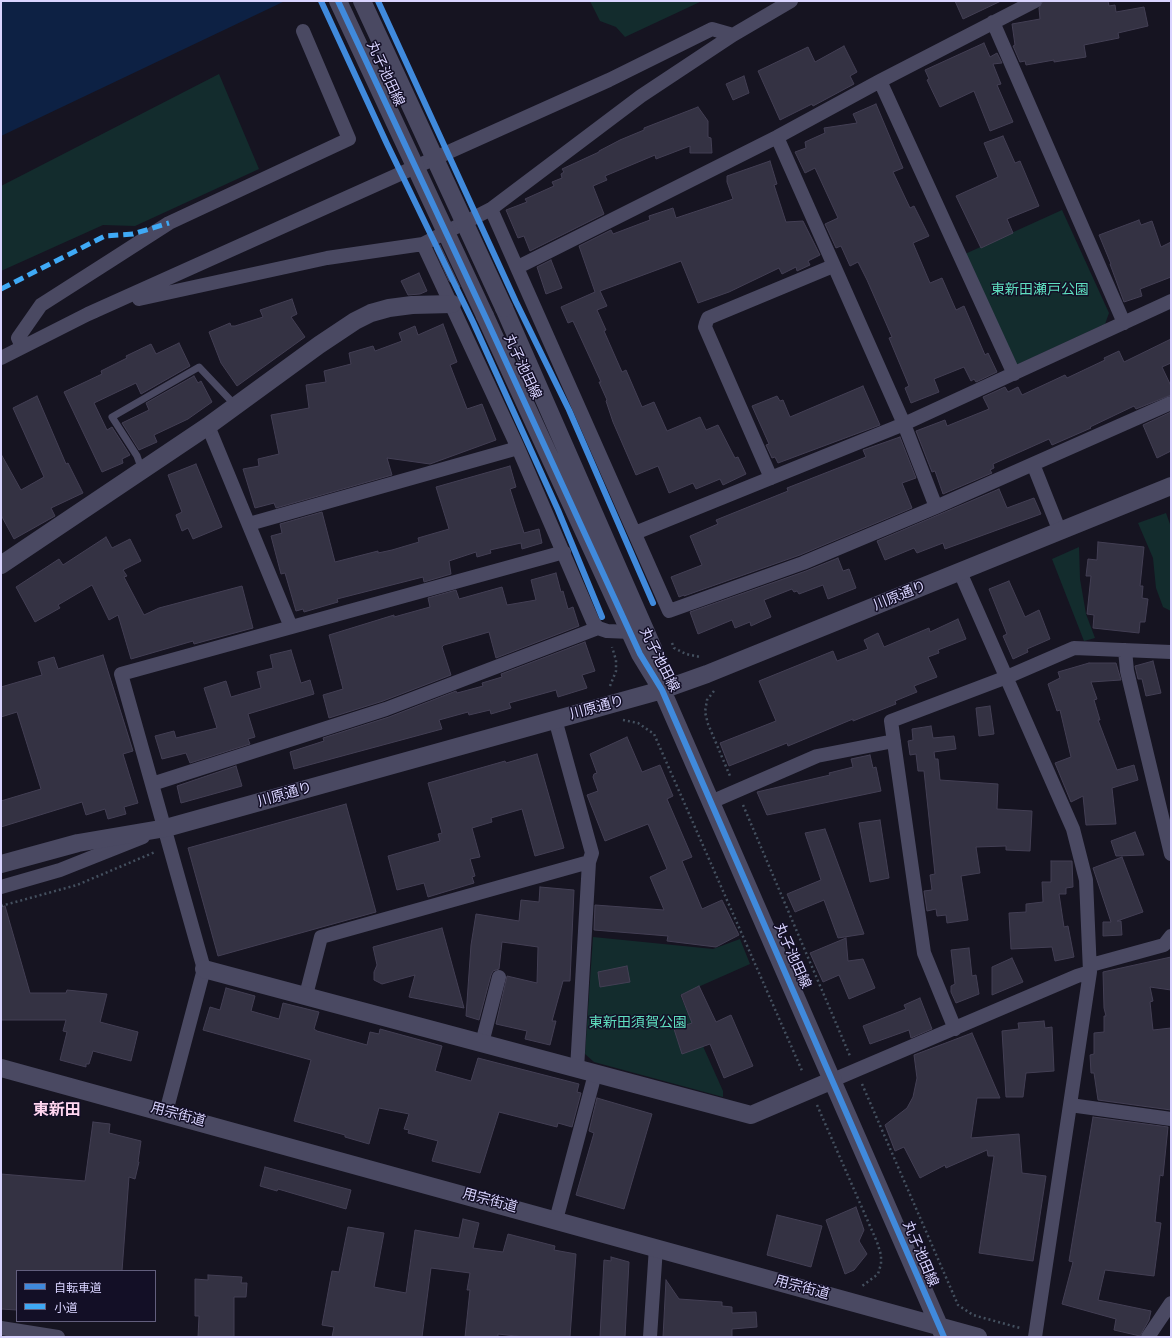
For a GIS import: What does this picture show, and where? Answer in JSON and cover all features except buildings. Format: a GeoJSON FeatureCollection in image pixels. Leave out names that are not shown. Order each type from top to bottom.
{"type":"FeatureCollection","features":[{"type":"Feature","properties":{"kind":"street","name":"丸子池田線"},"geometry":{"type":"LineString","coordinates":[[338,1],[631,632],[646,651]]}},
{"type":"Feature","properties":{"kind":"street","name":"丸子池田線"},"geometry":{"type":"LineString","coordinates":[[362,1],[504,308],[662,690],[941,1331]]}},
{"type":"Feature","properties":{"kind":"street"},"geometry":{"type":"LineString","coordinates":[[88,314],[156,294],[319,260],[423,244],[491,209],[641,96],[733,35],[791,1]]}},
{"type":"Feature","properties":{"kind":"street"},"geometry":{"type":"LineString","coordinates":[[518,267],[777,137],[880,81],[1035,1]]}},
{"type":"Feature","properties":{"kind":"street"},"geometry":{"type":"LineString","coordinates":[[993,22],[1124,323]]}},
{"type":"Feature","properties":{"kind":"street"},"geometry":{"type":"LineString","coordinates":[[1,358],[88,314],[602,83],[712,29],[733,35]]}},
{"type":"Feature","properties":{"kind":"street"},"geometry":{"type":"LineString","coordinates":[[22,347],[18,338],[41,305],[169,223],[349,139],[303,31]]}},
{"type":"Feature","properties":{"kind":"street"},"geometry":{"type":"LineString","coordinates":[[880,81],[1014,374]]}},
{"type":"Feature","properties":{"kind":"street"},"geometry":{"type":"LineString","coordinates":[[777,137],[904,424],[936,506]]}},
{"type":"Feature","properties":{"kind":"street"},"geometry":{"type":"LineString","coordinates":[[491,209],[518,267],[669,611],[803,563],[1171,403]]}},
{"type":"Feature","properties":{"kind":"street"},"geometry":{"type":"LineString","coordinates":[[423,244],[518,448],[593,622],[631,632]]}},
{"type":"Feature","properties":{"kind":"street"},"geometry":{"type":"LineString","coordinates":[[771,478],[706,328],[706,323],[708,318],[833,266]]}},
{"type":"Feature","properties":{"kind":"street"},"geometry":{"type":"LineString","coordinates":[[635,533],[904,424],[1171,301]]}},
{"type":"Feature","properties":{"kind":"street"},"geometry":{"type":"LineString","coordinates":[[1,565],[208,426],[324,342],[371,313],[412,304],[452,304]]}},
{"type":"Feature","properties":{"kind":"street"},"geometry":{"type":"LineString","coordinates":[[208,426],[291,627]]}},
{"type":"Feature","properties":{"kind":"street"},"geometry":{"type":"LineString","coordinates":[[249,524],[518,448]]}},
{"type":"Feature","properties":{"kind":"street"},"geometry":{"type":"LineString","coordinates":[[1033,464],[1060,532]]}},
{"type":"Feature","properties":{"kind":"street","name":"川原通り"},"geometry":{"type":"LineString","coordinates":[[1,864],[78,843],[166,828],[662,690],[707,674],[1171,486]]}},
{"type":"Feature","properties":{"kind":"street"},"geometry":{"type":"LineString","coordinates":[[166,1112],[204,969],[166,828],[121,674],[564,552]]}},
{"type":"Feature","properties":{"kind":"street"},"geometry":{"type":"LineString","coordinates":[[960,572],[1073,829],[1086,880],[1090,969],[1035,1334]]}},
{"type":"Feature","properties":{"kind":"street"},"geometry":{"type":"LineString","coordinates":[[152,784],[386,709],[602,625]]}},
{"type":"Feature","properties":{"kind":"street"},"geometry":{"type":"LineString","coordinates":[[955,1029],[924,953],[891,721],[1007,677],[1074,648],[1171,652]]}},
{"type":"Feature","properties":{"kind":"street"},"geometry":{"type":"LineString","coordinates":[[1125,650],[1127,671],[1171,854]]}},
{"type":"Feature","properties":{"kind":"street"},"geometry":{"type":"LineString","coordinates":[[555,719],[592,853],[589,862],[577,1069]]}},
{"type":"Feature","properties":{"kind":"street"},"geometry":{"type":"LineString","coordinates":[[711,802],[817,756],[894,741]]}},
{"type":"Feature","properties":{"kind":"street"},"geometry":{"type":"LineString","coordinates":[[1,887],[60,870],[166,828]]}},
{"type":"Feature","properties":{"kind":"street"},"geometry":{"type":"LineString","coordinates":[[306,995],[321,937],[589,862]]}},
{"type":"Feature","properties":{"kind":"street"},"geometry":{"type":"LineString","coordinates":[[204,969],[751,1115],[955,1029],[1090,969],[1164,945],[1171,936]]}},
{"type":"Feature","properties":{"kind":"street"},"geometry":{"type":"LineString","coordinates":[[482,1043],[499,977]]}},
{"type":"Feature","properties":{"kind":"street","name":"用宗街道"},"geometry":{"type":"LineString","coordinates":[[1,1068],[656,1247],[941,1331],[978,1337]]}},
{"type":"Feature","properties":{"kind":"street"},"geometry":{"type":"LineString","coordinates":[[556,1220],[595,1074]]}},
{"type":"Feature","properties":{"kind":"street"},"geometry":{"type":"LineString","coordinates":[[1070,1105],[1171,1119]]}},
{"type":"Feature","properties":{"kind":"street"},"geometry":{"type":"LineString","coordinates":[[650,1337],[656,1247]]}},
{"type":"Feature","properties":{"kind":"street"},"geometry":{"type":"LineString","coordinates":[[1148,1337],[1171,1303]]}},
{"type":"Feature","properties":{"kind":"street"},"geometry":{"type":"LineString","coordinates":[[1,1328],[58,1337]]}},
{"type":"Feature","properties":{"kind":"lane"},"geometry":{"type":"LineString","coordinates":[[142,470],[137,456],[112,416],[199,367],[235,406]]}},
{"type":"Feature","properties":{"kind":"path"},"geometry":{"type":"LineString","coordinates":[[653,603],[656,609]]}},
{"type":"Feature","properties":{"kind":"path"},"geometry":{"type":"LineString","coordinates":[[602,625],[616,660],[616,671],[610,687],[604,690]]}},
{"type":"Feature","properties":{"kind":"path"},"geometry":{"type":"LineString","coordinates":[[671,641],[674,648],[686,654],[699,656],[707,674],[714,691],[707,700],[705,712],[708,724],[958,1304],[973,1315],[1035,1334]]}},
{"type":"Feature","properties":{"kind":"path"},"geometry":{"type":"LineString","coordinates":[[628,721],[638,723],[654,734],[877,1242],[881,1260],[878,1274]]}},
{"type":"Feature","properties":{"kind":"path"},"geometry":{"type":"LineString","coordinates":[[1,906],[77,885],[144,856],[171,847]]}},
{"type":"Feature","properties":{"kind":"green space"},"geometry":{"type":"Polygon","coordinates":[[[590,1],[702,1],[625,37],[616,27],[600,21],[590,1]]]}},
{"type":"Feature","properties":{"kind":"green space"},"geometry":{"type":"Polygon","coordinates":[[[219,74],[259,169],[135,226],[103,225],[1,271],[1,186],[219,74]]]}},
{"type":"Feature","properties":{"kind":"green space","name":"東新田瀬戸公園"},"geometry":{"type":"Polygon","coordinates":[[[1062,210],[1109,313],[1105,324],[1016,365],[965,254],[1062,210]]]}},
{"type":"Feature","properties":{"kind":"green space"},"geometry":{"type":"Polygon","coordinates":[[[1166,513],[1171,527],[1171,611],[1163,607],[1156,588],[1153,558],[1138,523],[1166,513]]]}},
{"type":"Feature","properties":{"kind":"green space"},"geometry":{"type":"Polygon","coordinates":[[[1079,547],[1080,579],[1086,614],[1095,638],[1084,641],[1052,559],[1079,547]]]}},
{"type":"Feature","properties":{"kind":"green space","name":"東新田須賀公園"},"geometry":{"type":"Polygon","coordinates":[[[593,937],[713,949],[740,939],[750,964],[680,995],[723,1091],[723,1097],[594,1062],[585,1054],[593,937]]]}},
{"type":"Feature","properties":{"kind":"water"},"geometry":{"type":"Polygon","coordinates":[[[1,1],[285,1],[1,136],[1,1]]]}},
{"type":"Feature","properties":{"kind":"marked path"},"geometry":{"type":"LineString","coordinates":[[1,289],[105,236],[133,234],[169,223]]}},
{"type":"Feature","properties":{"kind":"cycle path"},"geometry":{"type":"LineString","coordinates":[[321,1],[387,144],[473,322],[558,510],[602,617]]}},
{"type":"Feature","properties":{"kind":"cycle path"},"geometry":{"type":"LineString","coordinates":[[338,1],[640,654],[662,690],[944,1337]]}},
{"type":"Feature","properties":{"kind":"cycle path"},"geometry":{"type":"LineString","coordinates":[[378,1],[516,302],[569,410],[653,603]]}},
{"type":"Feature","properties":{"kind":"district","name":"東新田"},"geometry":{"type":"Point","coordinates":[57,1111]}}]}
